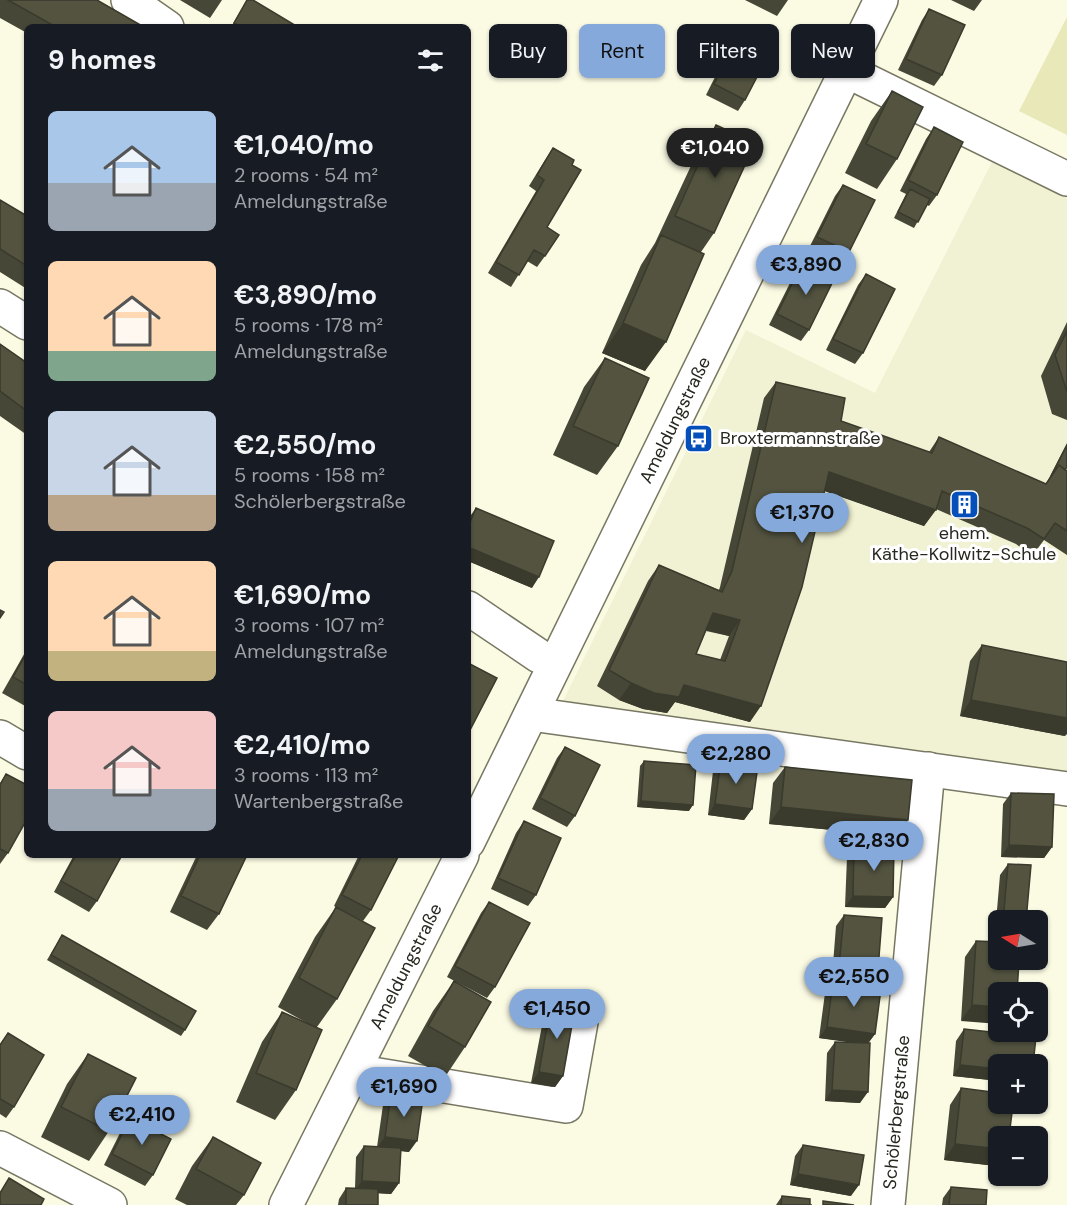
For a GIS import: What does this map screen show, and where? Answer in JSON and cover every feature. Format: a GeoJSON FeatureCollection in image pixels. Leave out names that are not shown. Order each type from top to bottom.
{"type":"FeatureCollection","features":[{"type":"Feature","properties":{"kind":"street"},"geometry":{"type":"LineString","coordinates":[[128,0],[163,24]]}},
{"type":"Feature","properties":{"kind":"street","name":"Ameldungstraße"},"geometry":{"type":"LineString","coordinates":[[871,24],[882,0]]}},
{"type":"Feature","properties":{"kind":"street","name":"Ameldungstraße"},"geometry":{"type":"LineString","coordinates":[[471,836],[845,78]]}},
{"type":"Feature","properties":{"kind":"street"},"geometry":{"type":"LineString","coordinates":[[862,78],[1067,179]]}},
{"type":"Feature","properties":{"kind":"street"},"geometry":{"type":"LineString","coordinates":[[0,306],[24,321]]}},
{"type":"Feature","properties":{"kind":"street"},"geometry":{"type":"LineString","coordinates":[[471,610],[539,656],[555,663]]}},
{"type":"Feature","properties":{"kind":"street"},"geometry":{"type":"LineString","coordinates":[[531,714],[1067,789]]}},
{"type":"Feature","properties":{"kind":"street"},"geometry":{"type":"LineString","coordinates":[[0,737],[24,751]]}},
{"type":"Feature","properties":{"kind":"street","name":"Schölerbergstraße"},"geometry":{"type":"LineString","coordinates":[[888,1205],[928,769]]}},
{"type":"Feature","properties":{"kind":"street","name":"Ameldungstraße"},"geometry":{"type":"LineString","coordinates":[[286,1205],[460,858]]}},
{"type":"Feature","properties":{"kind":"street"},"geometry":{"type":"LineString","coordinates":[[354,1071],[566,1106],[581,1022]]}},
{"type":"Feature","properties":{"kind":"street"},"geometry":{"type":"LineString","coordinates":[[0,1148],[110,1205]]}},
{"type":"Feature","properties":{"kind":"shaded area"},"geometry":{"type":"Polygon","coordinates":[[[1067,17],[1067,135],[1019,111],[1067,17]]]}},
{"type":"Feature","properties":{"kind":"shaded area"},"geometry":{"type":"Polygon","coordinates":[[[994,158],[1067,193],[1067,773],[562,703],[746,330],[875,393],[994,158]]]}},
{"type":"Feature","properties":{"kind":"building"},"geometry":{"type":"Polygon","coordinates":[[[8,0],[97,0],[139,24],[51,24],[8,0]]]}},
{"type":"Feature","properties":{"kind":"building"},"geometry":{"type":"Polygon","coordinates":[[[247,0],[253,0],[293,24],[236,24],[234,23],[247,0]]]}},
{"type":"Feature","properties":{"kind":"building"},"geometry":{"type":"Polygon","coordinates":[[[929,9],[965,25],[942,75],[906,59],[929,9]]]}},
{"type":"Feature","properties":{"kind":"building"},"geometry":{"type":"Polygon","coordinates":[[[717,78],[756,78],[745,100],[714,84],[717,78]]]}},
{"type":"Feature","properties":{"kind":"building"},"geometry":{"type":"Polygon","coordinates":[[[892,91],[923,107],[897,159],[866,144],[892,91]]]}},
{"type":"Feature","properties":{"kind":"building"},"geometry":{"type":"Polygon","coordinates":[[[716,125],[755,143],[714,233],[675,216],[716,125]]]}},
{"type":"Feature","properties":{"kind":"building"},"geometry":{"type":"Polygon","coordinates":[[[934,127],[963,142],[937,195],[908,180],[934,127]]]}},
{"type":"Feature","properties":{"kind":"building"},"geometry":{"type":"Polygon","coordinates":[[[553,148],[574,160],[572,165],[581,170],[547,227],[559,235],[545,256],[534,250],[519,275],[496,262],[544,180],[537,175],[553,148]]]}},
{"type":"Feature","properties":{"kind":"building"},"geometry":{"type":"Polygon","coordinates":[[[843,185],[875,200],[849,252],[817,237],[843,185]]]}},
{"type":"Feature","properties":{"kind":"building"},"geometry":{"type":"Polygon","coordinates":[[[910,189],[930,199],[918,222],[898,212],[910,189]]]}},
{"type":"Feature","properties":{"kind":"building"},"geometry":{"type":"Polygon","coordinates":[[[0,200],[24,214],[24,264],[0,249],[0,200]]]}},
{"type":"Feature","properties":{"kind":"building"},"geometry":{"type":"Polygon","coordinates":[[[661,235],[704,254],[666,342],[623,323],[661,235]]]}},
{"type":"Feature","properties":{"kind":"building"},"geometry":{"type":"Polygon","coordinates":[[[803,262],[835,277],[809,330],[777,314],[803,262]]]}},
{"type":"Feature","properties":{"kind":"building"},"geometry":{"type":"Polygon","coordinates":[[[866,274],[895,289],[863,353],[833,339],[866,274]]]}},
{"type":"Feature","properties":{"kind":"building"},"geometry":{"type":"Polygon","coordinates":[[[1067,331],[1067,392],[1055,355],[1067,331]]]}},
{"type":"Feature","properties":{"kind":"building"},"geometry":{"type":"Polygon","coordinates":[[[0,344],[24,361],[24,409],[0,391],[0,344]]]}},
{"type":"Feature","properties":{"kind":"building"},"geometry":{"type":"Polygon","coordinates":[[[605,358],[649,378],[618,446],[573,426],[605,358]]]}},
{"type":"Feature","properties":{"kind":"building"},"geometry":{"type":"Polygon","coordinates":[[[776,382],[845,398],[841,421],[932,453],[939,437],[1046,484],[1059,465],[1067,471],[1067,531],[1055,523],[1044,539],[1027,528],[942,491],[936,510],[829,472],[802,587],[761,706],[684,685],[679,697],[654,693],[609,670],[659,565],[722,592],[732,571],[776,382]],[[713,613],[696,654],[725,661],[740,620],[713,613]]]}},
{"type":"Feature","properties":{"kind":"building"},"geometry":{"type":"Polygon","coordinates":[[[1067,445],[1067,467],[1065,470],[1059,465],[1051,476],[1067,445]]]}},
{"type":"Feature","properties":{"kind":"building"},"geometry":{"type":"Polygon","coordinates":[[[476,508],[554,541],[539,577],[471,548],[471,520],[476,508]]]}},
{"type":"Feature","properties":{"kind":"building"},"geometry":{"type":"Polygon","coordinates":[[[982,645],[1067,662],[1067,718],[971,700],[982,645]]]}},
{"type":"Feature","properties":{"kind":"building"},"geometry":{"type":"Polygon","coordinates":[[[24,657],[24,683],[13,677],[24,657]]]}},
{"type":"Feature","properties":{"kind":"building"},"geometry":{"type":"Polygon","coordinates":[[[471,665],[497,678],[471,728],[471,665]]]}},
{"type":"Feature","properties":{"kind":"building"},"geometry":{"type":"Polygon","coordinates":[[[565,747],[600,765],[575,816],[540,798],[565,747]]]}},
{"type":"Feature","properties":{"kind":"building"},"geometry":{"type":"Polygon","coordinates":[[[721,760],[758,765],[752,809],[715,804],[721,760]]]}},
{"type":"Feature","properties":{"kind":"building"},"geometry":{"type":"Polygon","coordinates":[[[644,761],[696,765],[693,805],[641,801],[644,761]]]}},
{"type":"Feature","properties":{"kind":"building"},"geometry":{"type":"Polygon","coordinates":[[[785,767],[912,780],[908,820],[781,807],[785,767]]]}},
{"type":"Feature","properties":{"kind":"building"},"geometry":{"type":"Polygon","coordinates":[[[6,774],[24,783],[24,824],[8,853],[0,849],[0,785],[6,774]]]}},
{"type":"Feature","properties":{"kind":"building"},"geometry":{"type":"Polygon","coordinates":[[[1011,793],[1054,794],[1052,847],[1009,845],[1011,793]]]}},
{"type":"Feature","properties":{"kind":"building"},"geometry":{"type":"Polygon","coordinates":[[[524,821],[561,838],[536,895],[498,878],[524,821]]]}},
{"type":"Feature","properties":{"kind":"building"},"geometry":{"type":"Polygon","coordinates":[[[854,846],[894,847],[893,897],[853,896],[854,846]]]}},
{"type":"Feature","properties":{"kind":"building"},"geometry":{"type":"Polygon","coordinates":[[[74,858],[120,858],[97,901],[61,881],[74,858]]]}},
{"type":"Feature","properties":{"kind":"building"},"geometry":{"type":"Polygon","coordinates":[[[199,858],[246,858],[219,914],[181,896],[199,858]]]}},
{"type":"Feature","properties":{"kind":"building"},"geometry":{"type":"Polygon","coordinates":[[[360,858],[397,858],[371,910],[342,895],[360,858]]]}},
{"type":"Feature","properties":{"kind":"building"},"geometry":{"type":"Polygon","coordinates":[[[1008,864],[1031,865],[1027,910],[1004,910],[1008,864]]]}},
{"type":"Feature","properties":{"kind":"building"},"geometry":{"type":"Polygon","coordinates":[[[489,902],[530,923],[495,987],[455,966],[489,902]]]}},
{"type":"Feature","properties":{"kind":"building"},"geometry":{"type":"Polygon","coordinates":[[[336,907],[375,928],[337,999],[299,978],[336,907]]]}},
{"type":"Feature","properties":{"kind":"building"},"geometry":{"type":"Polygon","coordinates":[[[844,915],[882,918],[878,970],[839,966],[844,915]]]}},
{"type":"Feature","properties":{"kind":"building"},"geometry":{"type":"Polygon","coordinates":[[[62,935],[196,1011],[185,1030],[51,955],[62,935]]]}},
{"type":"Feature","properties":{"kind":"building"},"geometry":{"type":"Polygon","coordinates":[[[976,941],[988,942],[988,970],[1018,970],[1018,982],[988,982],[988,1006],[972,1005],[976,941]]]}},
{"type":"Feature","properties":{"kind":"building"},"geometry":{"type":"Polygon","coordinates":[[[454,981],[491,1002],[465,1047],[428,1026],[454,981]]]}},
{"type":"Feature","properties":{"kind":"building"},"geometry":{"type":"Polygon","coordinates":[[[833,982],[881,989],[875,1034],[827,1027],[833,982]]]}},
{"type":"Feature","properties":{"kind":"building"},"geometry":{"type":"Polygon","coordinates":[[[551,1004],[575,1008],[563,1076],[539,1072],[551,1004]]]}},
{"type":"Feature","properties":{"kind":"building"},"geometry":{"type":"Polygon","coordinates":[[[282,1012],[322,1030],[296,1090],[256,1073],[282,1012]]]}},
{"type":"Feature","properties":{"kind":"building"},"geometry":{"type":"Polygon","coordinates":[[[964,1029],[988,1032],[988,1042],[1035,1042],[1034,1054],[988,1054],[988,1068],[960,1065],[964,1029]]]}},
{"type":"Feature","properties":{"kind":"building"},"geometry":{"type":"Polygon","coordinates":[[[8,1033],[44,1055],[14,1107],[0,1099],[0,1045],[8,1033]]]}},
{"type":"Feature","properties":{"kind":"building"},"geometry":{"type":"Polygon","coordinates":[[[835,1042],[870,1043],[868,1092],[832,1090],[835,1042]]]}},
{"type":"Feature","properties":{"kind":"building"},"geometry":{"type":"Polygon","coordinates":[[[88,1054],[136,1078],[109,1131],[61,1107],[88,1054]]]}},
{"type":"Feature","properties":{"kind":"building"},"geometry":{"type":"Polygon","coordinates":[[[961,1088],[988,1092],[988,1114],[1012,1114],[1010,1126],[988,1126],[988,1148],[955,1144],[961,1088]]]}},
{"type":"Feature","properties":{"kind":"building"},"geometry":{"type":"Polygon","coordinates":[[[391,1094],[423,1098],[417,1141],[385,1137],[391,1094]]]}},
{"type":"Feature","properties":{"kind":"building"},"geometry":{"type":"Polygon","coordinates":[[[130,1118],[171,1139],[153,1175],[112,1154],[130,1118]]]}},
{"type":"Feature","properties":{"kind":"building"},"geometry":{"type":"Polygon","coordinates":[[[213,1137],[261,1163],[244,1195],[196,1169],[213,1137]]]}},
{"type":"Feature","properties":{"kind":"building"},"geometry":{"type":"Polygon","coordinates":[[[803,1145],[864,1155],[859,1185],[798,1174],[803,1145]]]}},
{"type":"Feature","properties":{"kind":"building"},"geometry":{"type":"Polygon","coordinates":[[[364,1146],[401,1148],[399,1183],[362,1181],[364,1146]]]}},
{"type":"Feature","properties":{"kind":"building"},"geometry":{"type":"Polygon","coordinates":[[[9,1178],[44,1199],[41,1205],[0,1205],[0,1193],[9,1178]]]}},
{"type":"Feature","properties":{"kind":"building"},"geometry":{"type":"Polygon","coordinates":[[[951,1187],[987,1190],[986,1205],[949,1205],[951,1187]]]}},
{"type":"Feature","properties":{"kind":"building"},"geometry":{"type":"Polygon","coordinates":[[[346,1188],[378,1189],[378,1205],[346,1205],[346,1188]]]}},
{"type":"Feature","properties":{"kind":"building"},"geometry":{"type":"Polygon","coordinates":[[[782,1196],[810,1199],[810,1205],[781,1205],[782,1196]]]}},
{"type":"Feature","properties":{"kind":"building"},"geometry":{"type":"Polygon","coordinates":[[[823,1201],[854,1205],[823,1205],[823,1201]]]}},
{"type":"Feature","properties":{"kind":"place","name":"Broxtermannstraße"},"geometry":{"type":"Point","coordinates":[699,438]}},
{"type":"Feature","properties":{"kind":"place","name":"ehem. Käthe-Kollwitz-Schule"},"geometry":{"type":"Point","coordinates":[964,504]}}]}
